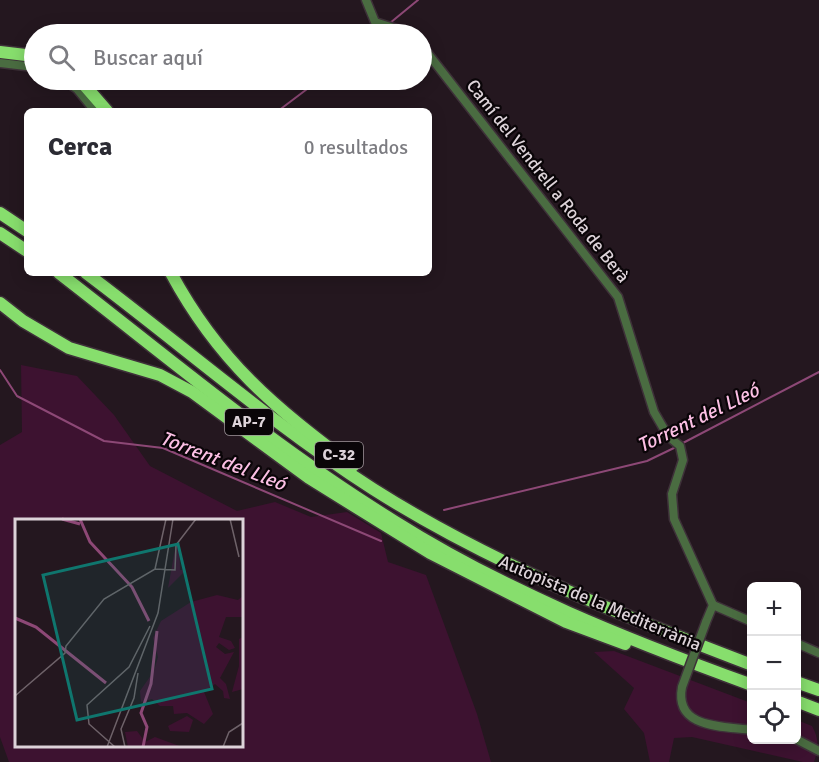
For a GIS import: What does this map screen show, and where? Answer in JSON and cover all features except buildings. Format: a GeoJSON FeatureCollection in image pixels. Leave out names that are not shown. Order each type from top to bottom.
{"type":"FeatureCollection","features":[{"type":"Feature","properties":{"kind":"highway"},"geometry":{"type":"LineString","coordinates":[[0,52],[24,55]]}},
{"type":"Feature","properties":{"kind":"highway"},"geometry":{"type":"LineString","coordinates":[[89,90],[104,108]]}},
{"type":"Feature","properties":{"kind":"highway"},"geometry":{"type":"LineString","coordinates":[[0,213],[24,229]]}},
{"type":"Feature","properties":{"kind":"highway"},"geometry":{"type":"LineString","coordinates":[[0,233],[24,249]]}},
{"type":"Feature","properties":{"kind":"highway","name":"Autopista de la Mediterrània"},"geometry":{"type":"LineString","coordinates":[[63,276],[271,439],[394,522],[471,566],[551,605],[673,656],[747,683]]}},
{"type":"Feature","properties":{"kind":"highway","name":"Autopista de la Mediterrània"},"geometry":{"type":"LineString","coordinates":[[90,276],[304,442],[375,490],[486,553],[561,590],[640,623],[747,663]]}},
{"type":"Feature","properties":{"kind":"highway","name":"C-32"},"geometry":{"type":"LineString","coordinates":[[173,276],[200,321],[256,388],[309,434],[411,510]]}},
{"type":"Feature","properties":{"kind":"highway","name":"C-32"},"geometry":{"type":"LineString","coordinates":[[0,303],[23,321],[69,348],[160,375],[192,392],[336,496],[467,574],[608,640],[673,656]]}},
{"type":"Feature","properties":{"kind":"highway"},"geometry":{"type":"LineString","coordinates":[[801,684],[819,690]]}},
{"type":"Feature","properties":{"kind":"highway"},"geometry":{"type":"LineString","coordinates":[[801,703],[819,710]]}},
{"type":"Feature","properties":{"kind":"street"},"geometry":{"type":"LineString","coordinates":[[366,0],[375,22],[381,24]]}},
{"type":"Feature","properties":{"kind":"street","name":"Camí del Vendrell a Roda de Berà"},"geometry":{"type":"LineString","coordinates":[[432,59],[618,297],[654,412],[668,436],[680,446],[683,460],[672,494],[674,519],[713,604]]}},
{"type":"Feature","properties":{"kind":"street"},"geometry":{"type":"LineString","coordinates":[[0,63],[24,66]]}},
{"type":"Feature","properties":{"kind":"street"},"geometry":{"type":"LineString","coordinates":[[78,90],[93,108]]}},
{"type":"Feature","properties":{"kind":"street"},"geometry":{"type":"LineString","coordinates":[[747,620],[713,604],[682,687],[681,703],[691,718],[712,725],[747,729]]}},
{"type":"Feature","properties":{"kind":"street"},"geometry":{"type":"LineString","coordinates":[[801,645],[819,654]]}},
{"type":"Feature","properties":{"kind":"street"},"geometry":{"type":"LineString","coordinates":[[801,742],[819,751]]}},
{"type":"Feature","properties":{"kind":"shaded area"},"geometry":{"type":"Polygon","coordinates":[[[21,365],[77,376],[114,415],[150,466],[237,511],[275,502],[311,517],[347,512],[381,533],[388,562],[426,575],[477,714],[491,762],[9,762],[0,737],[0,445],[22,432],[21,365]]]}},
{"type":"Feature","properties":{"kind":"shaded area"},"geometry":{"type":"Polygon","coordinates":[[[614,651],[747,701],[747,744],[801,744],[801,722],[812,726],[818,744],[814,762],[803,762],[692,737],[674,738],[669,762],[650,762],[644,733],[624,709],[634,688],[594,652],[614,651]]]}},
{"type":"Feature","properties":{"kind":"waterway"},"geometry":{"type":"LineString","coordinates":[[390,23],[418,0]]}},
{"type":"Feature","properties":{"kind":"waterway"},"geometry":{"type":"LineString","coordinates":[[282,108],[306,90]]}},
{"type":"Feature","properties":{"kind":"waterway","name":"Torrent del Lleó"},"geometry":{"type":"LineString","coordinates":[[0,370],[17,396],[104,441],[163,448],[381,541]]}},
{"type":"Feature","properties":{"kind":"waterway","name":"Torrent del Lleó"},"geometry":{"type":"LineString","coordinates":[[681,444],[819,372]]}},
{"type":"Feature","properties":{"kind":"waterway","name":"Torrent del Lleó"},"geometry":{"type":"LineString","coordinates":[[444,510],[647,461],[676,447]]}}]}
